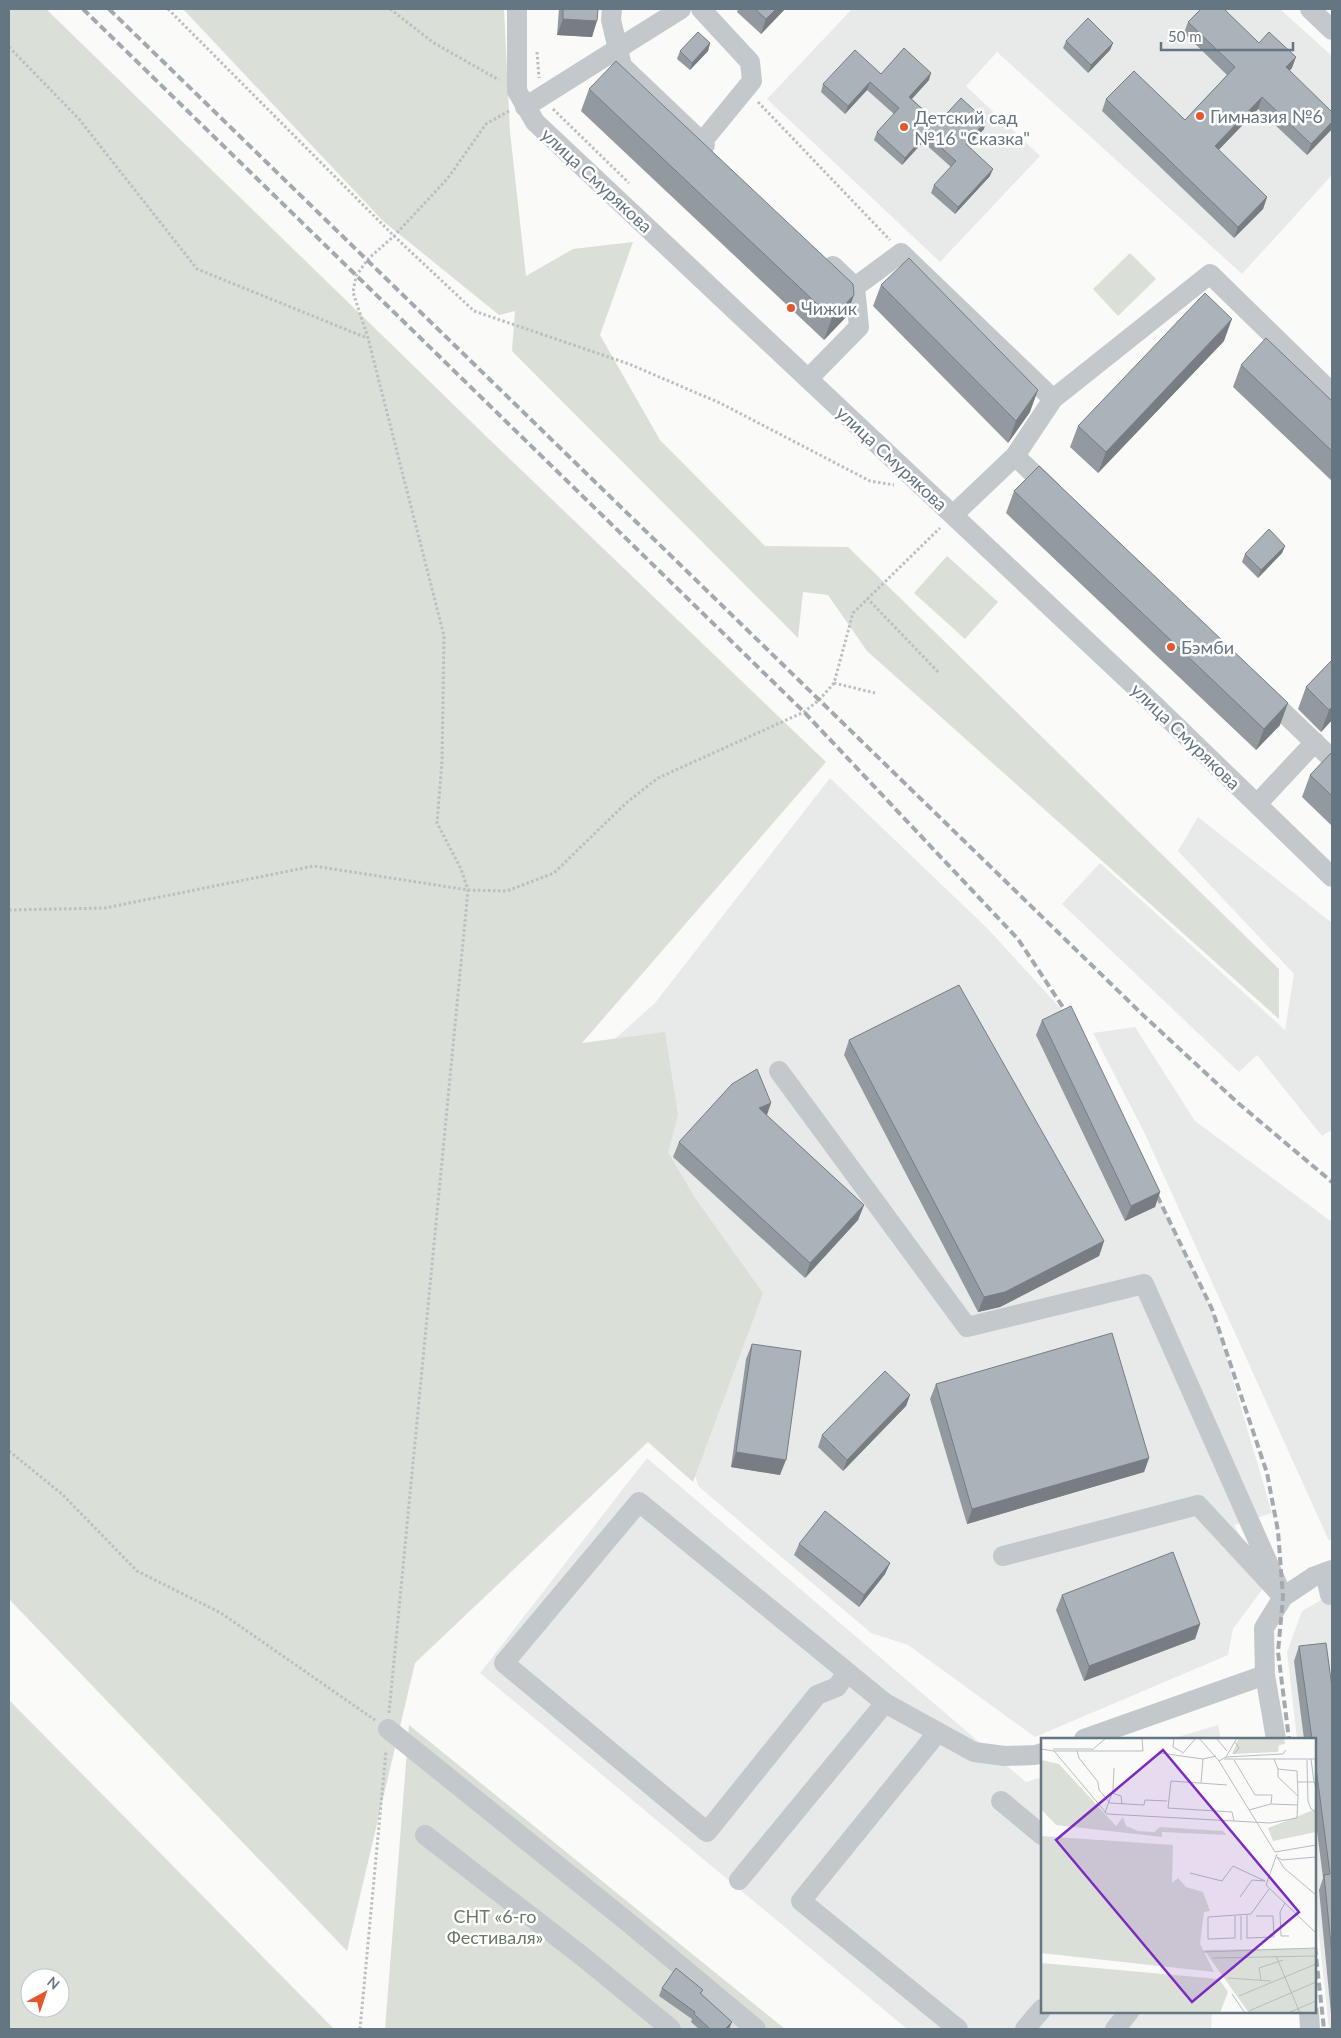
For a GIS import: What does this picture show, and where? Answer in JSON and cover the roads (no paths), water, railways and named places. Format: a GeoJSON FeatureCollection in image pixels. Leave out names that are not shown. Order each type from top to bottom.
{"type":"FeatureCollection","features":[{"type":"Feature","properties":{"kind":"street"},"geometry":{"type":"LineString","coordinates":[[517,9],[522,100],[617,48],[681,9]]}},
{"type":"Feature","properties":{"kind":"street"},"geometry":{"type":"LineString","coordinates":[[612,9],[611,20],[622,66],[709,148],[745,89],[752,81],[750,62],[701,9]]}},
{"type":"Feature","properties":{"kind":"street"},"geometry":{"type":"LineString","coordinates":[[1310,9],[1332,30]]}},
{"type":"Feature","properties":{"kind":"street","name":"улица Смурякова"},"geometry":{"type":"LineString","coordinates":[[522,100],[542,129],[925,489],[1332,877]]}},
{"type":"Feature","properties":{"kind":"street"},"geometry":{"type":"LineString","coordinates":[[856,287],[901,253],[1053,399]]}},
{"type":"Feature","properties":{"kind":"street"},"geometry":{"type":"LineString","coordinates":[[808,379],[859,327],[856,287],[820,254]]}},
{"type":"Feature","properties":{"kind":"street"},"geometry":{"type":"LineString","coordinates":[[952,515],[1015,456],[1053,399],[1210,274],[1332,394]]}},
{"type":"Feature","properties":{"kind":"street"},"geometry":{"type":"LineString","coordinates":[[1015,456],[1065,503]]}},
{"type":"Feature","properties":{"kind":"street"},"geometry":{"type":"LineString","coordinates":[[1251,681],[1332,759]]}},
{"type":"Feature","properties":{"kind":"street"},"geometry":{"type":"LineString","coordinates":[[1257,804],[1315,742]]}},
{"type":"Feature","properties":{"kind":"street"},"geometry":{"type":"LineString","coordinates":[[779,1071],[967,1327],[1144,1284],[1282,1597]]}},
{"type":"Feature","properties":{"kind":"street"},"geometry":{"type":"LineString","coordinates":[[847,1672],[836,1687],[817,1695],[707,1832],[504,1663],[639,1502],[885,1703],[974,1752],[1005,1756],[1041,1753]]}},
{"type":"Feature","properties":{"kind":"street"},"geometry":{"type":"LineString","coordinates":[[1003,1556],[1198,1505],[1282,1597]]}},
{"type":"Feature","properties":{"kind":"street"},"geometry":{"type":"LineString","coordinates":[[1276,1738],[1265,1675],[1264,1628],[1282,1597],[1313,1578],[1328,1572],[1330,1595]]}},
{"type":"Feature","properties":{"kind":"street"},"geometry":{"type":"LineString","coordinates":[[1087,1738],[1265,1675]]}},
{"type":"Feature","properties":{"kind":"street"},"geometry":{"type":"LineString","coordinates":[[739,1880],[885,1703]]}},
{"type":"Feature","properties":{"kind":"street"},"geometry":{"type":"LineString","coordinates":[[388,1729],[629,1923],[756,2029]]}},
{"type":"Feature","properties":{"kind":"street"},"geometry":{"type":"LineString","coordinates":[[938,1732],[801,1901],[958,2029]]}},
{"type":"Feature","properties":{"kind":"street"},"geometry":{"type":"LineString","coordinates":[[1002,1801],[1041,1834]]}},
{"type":"Feature","properties":{"kind":"street"},"geometry":{"type":"LineString","coordinates":[[425,1835],[582,1956],[671,2029]]}},
{"type":"Feature","properties":{"kind":"street"},"geometry":{"type":"LineString","coordinates":[[1026,2029],[1041,2010]]}},
{"type":"Feature","properties":{"kind":"street"},"geometry":{"type":"LineString","coordinates":[[1115,2029],[1128,2013]]}},
{"type":"Feature","properties":{"kind":"street"},"geometry":{"type":"LineString","coordinates":[[1308,2013],[1310,2029]]}},
{"type":"Feature","properties":{"kind":"railway"},"geometry":{"type":"LineString","coordinates":[[83,9],[804,712],[1018,939],[1072,1021]]}},
{"type":"Feature","properties":{"kind":"railway"},"geometry":{"type":"LineString","coordinates":[[109,9],[1144,1016],[1238,1103],[1332,1182]]}},
{"type":"Feature","properties":{"kind":"railway"},"geometry":{"type":"LineString","coordinates":[[1152,1185],[1212,1309],[1267,1473],[1278,1531],[1283,1597],[1278,1652],[1289,1738]]}},
{"type":"Feature","properties":{"kind":"railway"},"geometry":{"type":"LineString","coordinates":[[1316,1956],[1324,2029]]}},
{"type":"Feature","properties":{"kind":"place","name":"Гимназия №6"},"geometry":{"type":"Point","coordinates":[1200,116]}},
{"type":"Feature","properties":{"kind":"place","name":"Детский сад №16 \"Сказка\""},"geometry":{"type":"Point","coordinates":[904,127]}},
{"type":"Feature","properties":{"kind":"place","name":"Чижик"},"geometry":{"type":"Point","coordinates":[791,308]}},
{"type":"Feature","properties":{"kind":"place","name":"Бэмби"},"geometry":{"type":"Point","coordinates":[1171,647]}},
{"type":"Feature","properties":{"kind":"park label","name":"СНТ «6-го Фестиваля»"},"geometry":{"type":"Point","coordinates":[495,1926]}}]}
